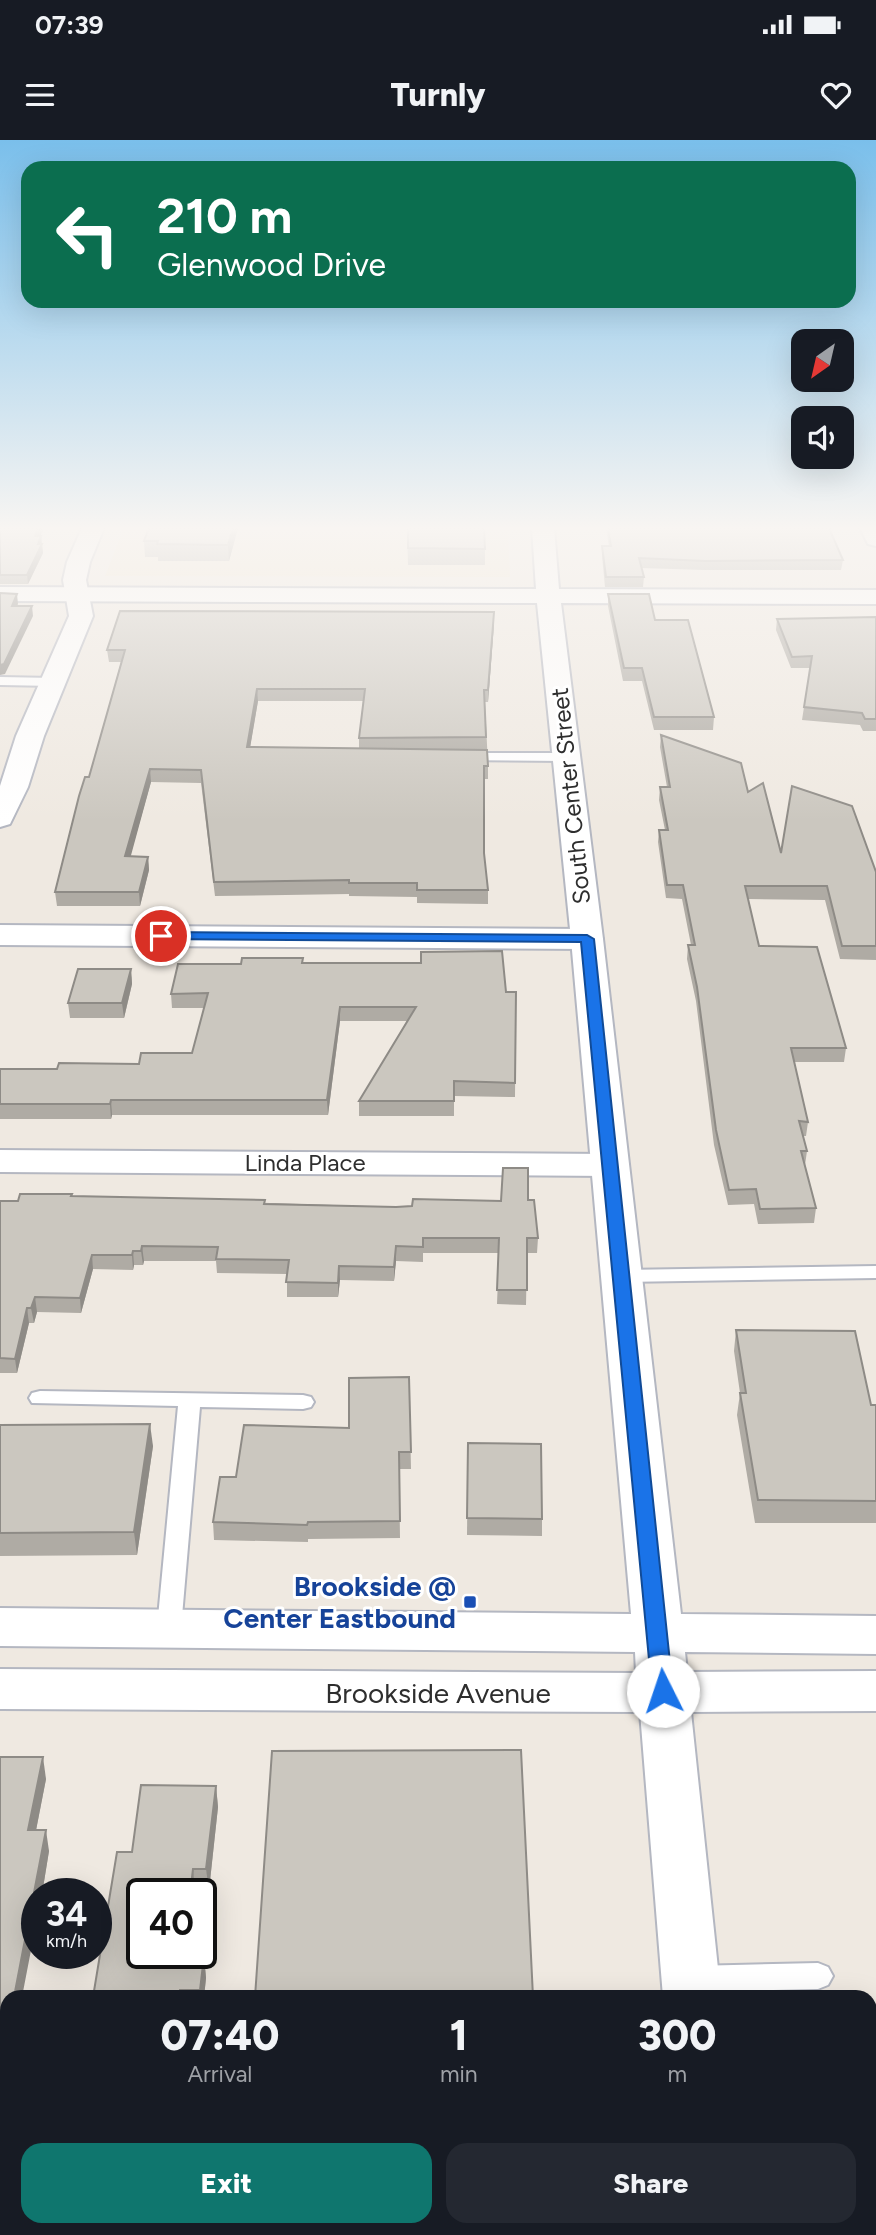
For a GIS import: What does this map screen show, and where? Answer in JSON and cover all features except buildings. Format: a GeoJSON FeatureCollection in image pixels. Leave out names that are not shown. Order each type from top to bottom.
{"type":"FeatureCollection","features":[{"type":"Feature","properties":{"kind":"street"},"geometry":{"type":"LineString","coordinates":[[0,818],[77,626]]}},
{"type":"Feature","properties":{"kind":"street","name":"South Center Street"},"geometry":{"type":"LineString","coordinates":[[551,626],[622,1276],[691,1988]]}},
{"type":"Feature","properties":{"kind":"street"},"geometry":{"type":"LineString","coordinates":[[0,935],[587,939]]}},
{"type":"Feature","properties":{"kind":"street","name":"Linda Place"},"geometry":{"type":"LineString","coordinates":[[0,1161],[610,1165]]}},
{"type":"Feature","properties":{"kind":"street"},"geometry":{"type":"LineString","coordinates":[[0,1628],[876,1635]]}},
{"type":"Feature","properties":{"kind":"street","name":"Brookside Avenue"},"geometry":{"type":"LineString","coordinates":[[0,1689],[540,1693],[876,1691]]}},
{"type":"Feature","properties":{"kind":"lane"},"geometry":{"type":"LineString","coordinates":[[0,681],[54,682]]}},
{"type":"Feature","properties":{"kind":"lane"},"geometry":{"type":"LineString","coordinates":[[446,757],[566,757]]}},
{"type":"Feature","properties":{"kind":"lane"},"geometry":{"type":"LineString","coordinates":[[622,1276],[876,1272]]}},
{"type":"Feature","properties":{"kind":"lane"},"geometry":{"type":"LineString","coordinates":[[40,1398],[303,1402]]}},
{"type":"Feature","properties":{"kind":"lane"},"geometry":{"type":"LineString","coordinates":[[169,1628],[190,1399]]}},
{"type":"Feature","properties":{"kind":"lane"},"geometry":{"type":"LineString","coordinates":[[691,1988],[818,1976]]}},
{"type":"Feature","properties":{"kind":"place","name":"Brookside @ Center Eastbound"},"geometry":{"type":"Point","coordinates":[470,1602]}},
{"type":"Feature","properties":{"kind":"route"},"geometry":{"type":"LineString","coordinates":[[161,936],[587,939],[663,1691]]}}]}
